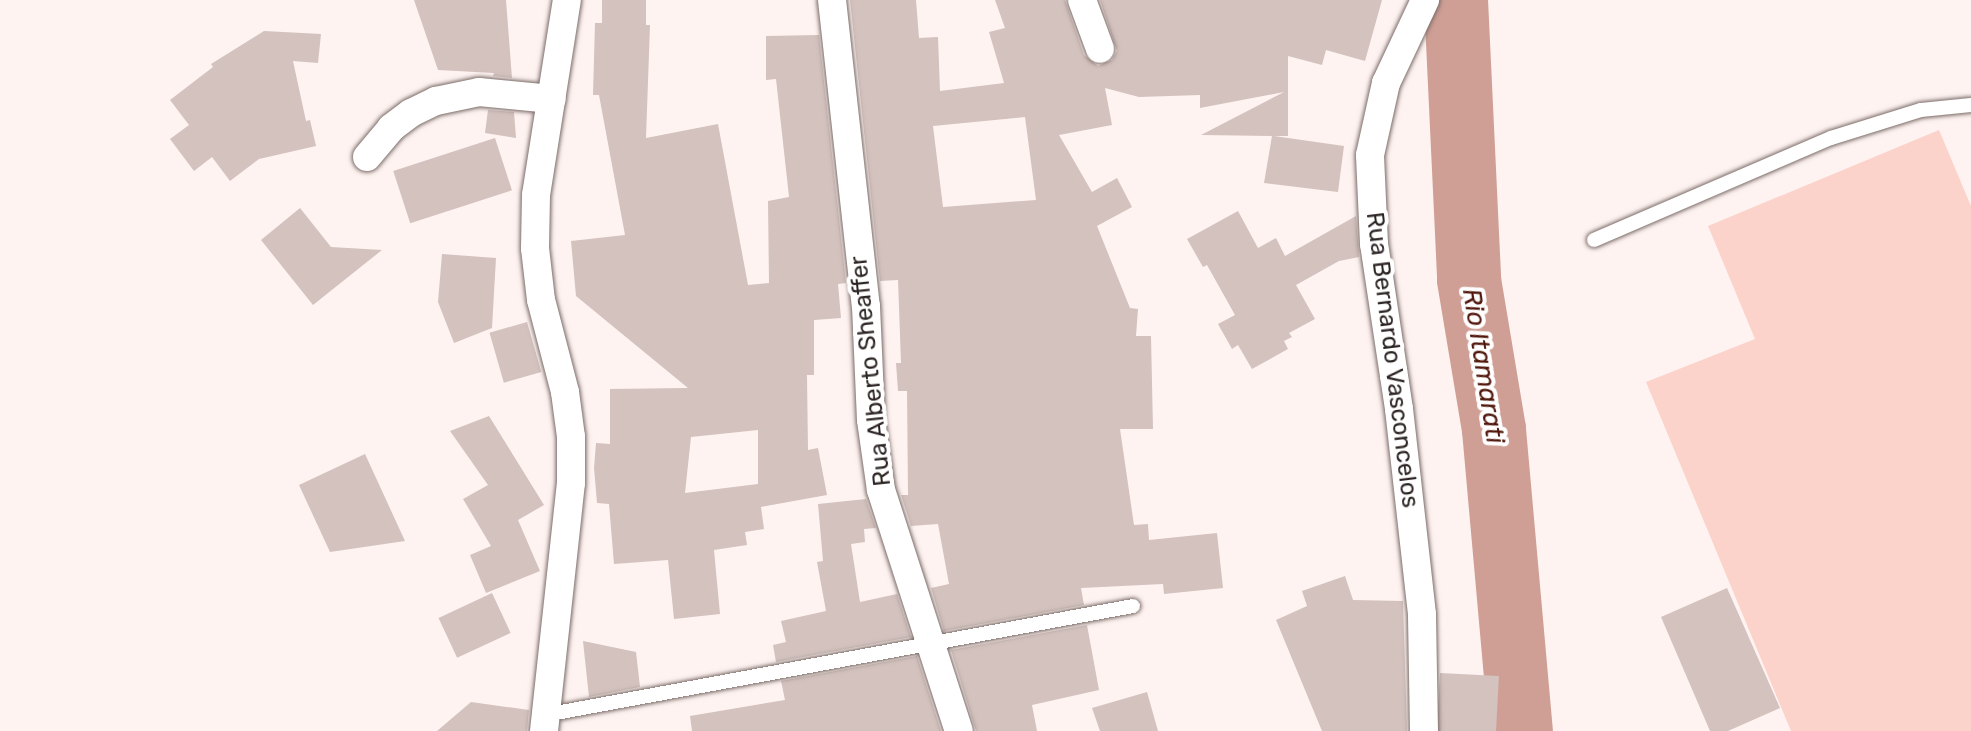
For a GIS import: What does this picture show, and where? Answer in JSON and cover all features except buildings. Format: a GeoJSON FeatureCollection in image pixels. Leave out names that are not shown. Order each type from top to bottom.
{"type":"FeatureCollection","features":[{"type":"Feature","properties":{"kind":"street"},"geometry":{"type":"LineString","coordinates":[[544,723],[571,483],[571,437],[565,392],[541,300],[535,248],[536,195],[567,0]]}},
{"type":"Feature","properties":{"kind":"street","name":"Rua Alberto Sheaffer"},"geometry":{"type":"LineString","coordinates":[[832,0],[866,306],[871,420],[881,490],[959,731]]}},
{"type":"Feature","properties":{"kind":"street"},"geometry":{"type":"LineString","coordinates":[[1082,0],[1100,49]]}},
{"type":"Feature","properties":{"kind":"street","name":"Rua Bernardo Vasconcelos"},"geometry":{"type":"LineString","coordinates":[[1424,731],[1422,614],[1399,409],[1374,244],[1370,155],[1386,83],[1425,0]]}},
{"type":"Feature","properties":{"kind":"street"},"geometry":{"type":"LineString","coordinates":[[367,157],[391,128],[411,113],[436,101],[479,92],[552,99]]}},
{"type":"Feature","properties":{"kind":"lane"},"geometry":{"type":"LineString","coordinates":[[1594,240],[1868,125],[1921,110],[1971,105]]}},
{"type":"Feature","properties":{"kind":"lane"},"geometry":{"type":"LineString","coordinates":[[544,723],[1133,606]]}},
{"type":"Feature","properties":{"kind":"shaded area"},"geometry":{"type":"Polygon","coordinates":[[[1939,130],[1971,206],[1971,731],[1791,731],[1646,382],[1755,339],[1708,226],[1939,130]]]}},
{"type":"Feature","properties":{"kind":"waterway","name":"Rio Itamarati"},"geometry":{"type":"LineString","coordinates":[[1456,0],[1469,280],[1494,430],[1521,731]]}}]}
